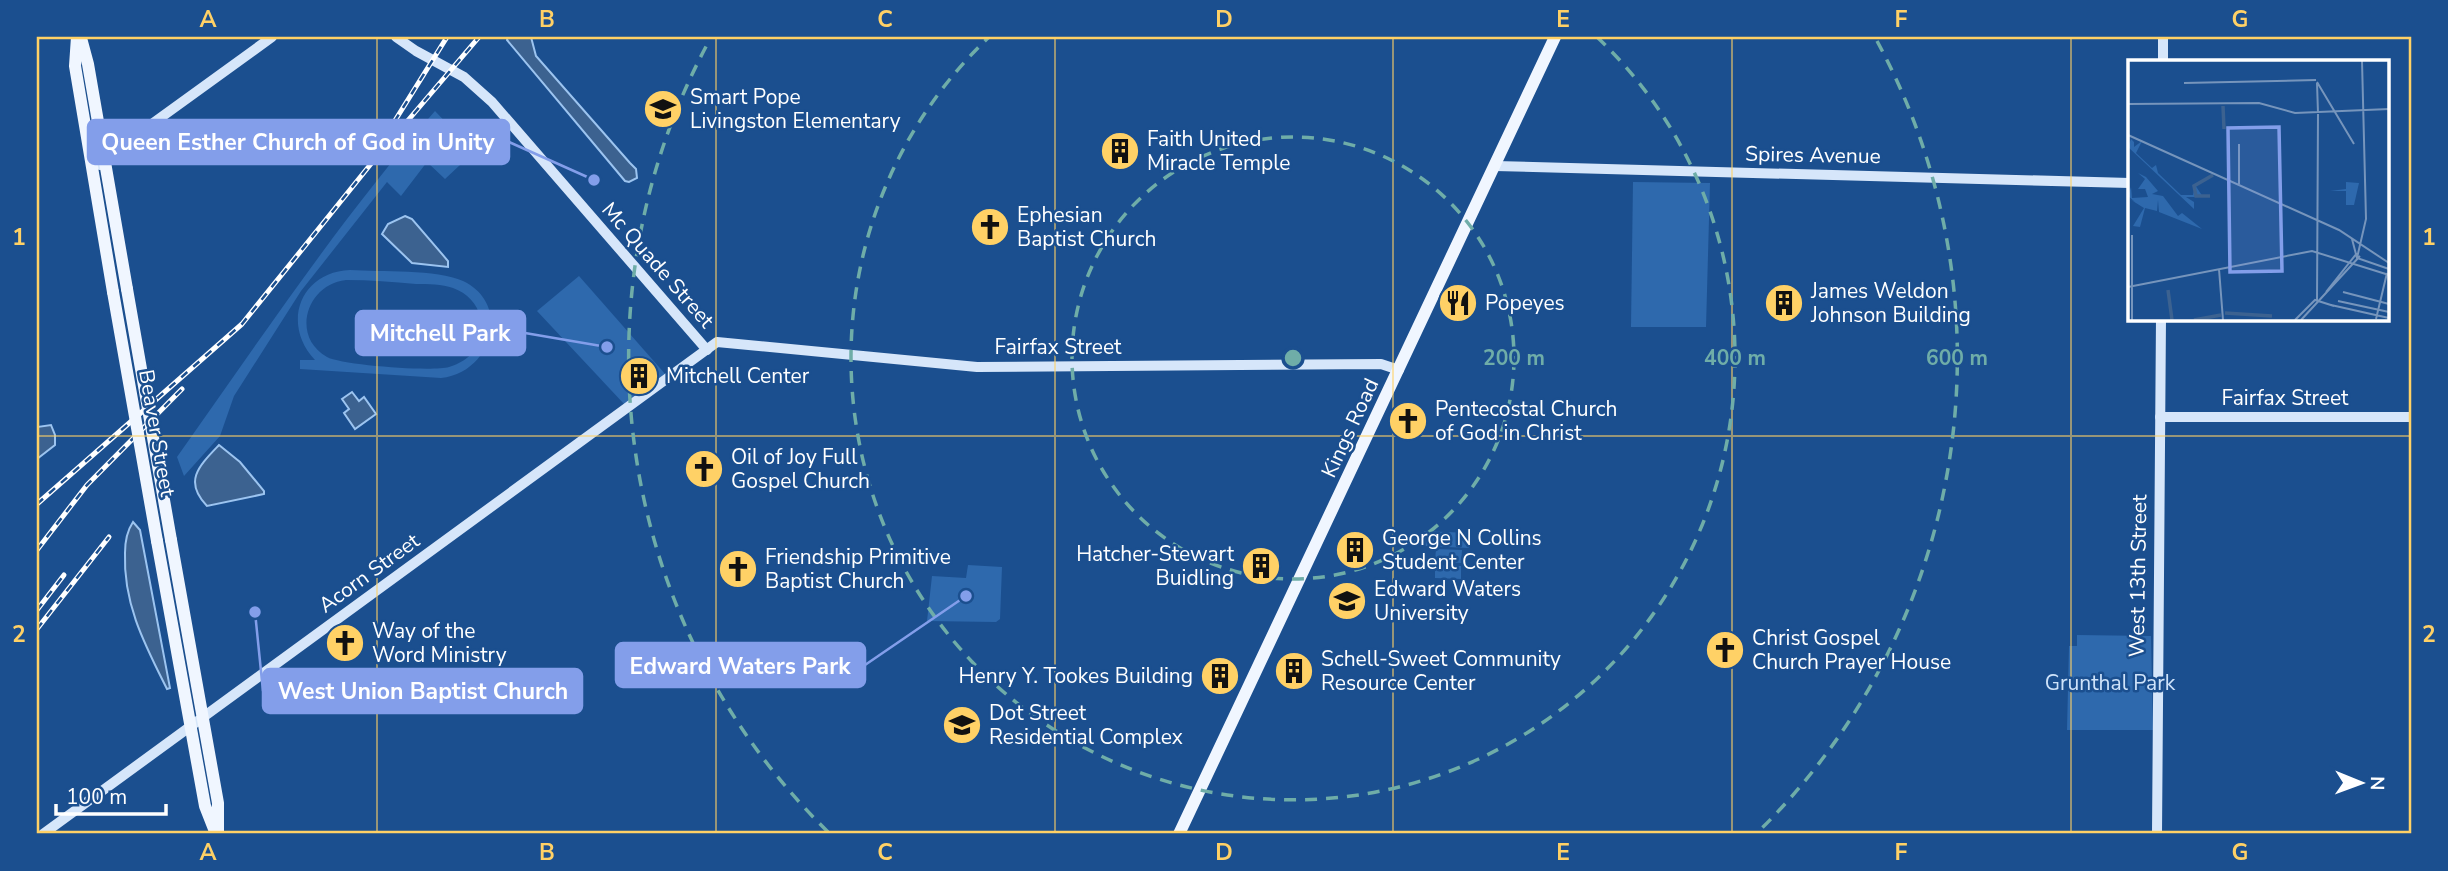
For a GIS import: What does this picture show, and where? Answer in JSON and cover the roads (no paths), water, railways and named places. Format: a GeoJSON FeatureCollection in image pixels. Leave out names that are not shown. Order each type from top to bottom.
{"type":"FeatureCollection","features":[{"type":"Feature","properties":{"kind":"main road","name":"Beaver Street"},"geometry":{"type":"LineString","coordinates":[[79,37],[88,64],[218,803],[217,834]]}},
{"type":"Feature","properties":{"kind":"main road","name":"Beaver Street"},"geometry":{"type":"LineString","coordinates":[[79,37],[75,66],[92,171],[190,727],[205,806],[217,834]]}},
{"type":"Feature","properties":{"kind":"main road","name":"Kings Road"},"geometry":{"type":"LineString","coordinates":[[1179,834],[1555,37]]}},
{"type":"Feature","properties":{"kind":"street"},"geometry":{"type":"LineString","coordinates":[[92,171],[272,37]]}},
{"type":"Feature","properties":{"kind":"street","name":"Mc Quade Street"},"geometry":{"type":"LineString","coordinates":[[396,37],[464,77],[492,102],[706,350]]}},
{"type":"Feature","properties":{"kind":"street"},"geometry":{"type":"LineString","coordinates":[[2163,37],[2163,60]]}},
{"type":"Feature","properties":{"kind":"street","name":"Spires Avenue"},"geometry":{"type":"LineString","coordinates":[[1495,166],[2128,183]]}},
{"type":"Feature","properties":{"kind":"street","name":"West 13th Street"},"geometry":{"type":"LineString","coordinates":[[2157,834],[2161,320]]}},
{"type":"Feature","properties":{"kind":"street","name":"Acorn Street"},"geometry":{"type":"LineString","coordinates":[[43,834],[717,342]]}},
{"type":"Feature","properties":{"kind":"street","name":"Fairfax Street"},"geometry":{"type":"LineString","coordinates":[[717,342],[977,367],[1381,364],[1399,370]]}},
{"type":"Feature","properties":{"kind":"street","name":"Fairfax Street"},"geometry":{"type":"LineString","coordinates":[[2160,417],[2411,417]]}},
{"type":"Feature","properties":{"kind":"railway"},"geometry":{"type":"LineString","coordinates":[[386,135],[447,37]]}},
{"type":"Feature","properties":{"kind":"railway"},"geometry":{"type":"LineString","coordinates":[[37,504],[242,324],[370,165],[479,37]]}},
{"type":"Feature","properties":{"kind":"railway"},"geometry":{"type":"LineString","coordinates":[[37,550],[87,485],[182,389]]}},
{"type":"Feature","properties":{"kind":"railway"},"geometry":{"type":"LineString","coordinates":[[37,629],[109,537]]}},
{"type":"Feature","properties":{"kind":"railway"},"geometry":{"type":"LineString","coordinates":[[37,610],[64,575]]}},
{"type":"Feature","properties":{"kind":"place","name":"Smart Pope Livingston Elementary"},"geometry":{"type":"Point","coordinates":[663,109]}},
{"type":"Feature","properties":{"kind":"place","name":"Faith United Miracle Temple"},"geometry":{"type":"Point","coordinates":[1120,151]}},
{"type":"Feature","properties":{"kind":"place","name":"Queen Esther Church of God in Unity"},"geometry":{"type":"Point","coordinates":[594,180]}},
{"type":"Feature","properties":{"kind":"place","name":"Ephesian Baptist Church"},"geometry":{"type":"Point","coordinates":[990,227]}},
{"type":"Feature","properties":{"kind":"place","name":"Popeyes"},"geometry":{"type":"Point","coordinates":[1458,303]}},
{"type":"Feature","properties":{"kind":"place","name":"James Weldon Johnson Building"},"geometry":{"type":"Point","coordinates":[1784,303]}},
{"type":"Feature","properties":{"kind":"place","name":"Mitchell Park"},"geometry":{"type":"Point","coordinates":[607,347]}},
{"type":"Feature","properties":{"kind":"place","name":"Mitchell Center"},"geometry":{"type":"Point","coordinates":[639,376]}},
{"type":"Feature","properties":{"kind":"place","name":"Pentecostal Church of God in Christ"},"geometry":{"type":"Point","coordinates":[1408,421]}},
{"type":"Feature","properties":{"kind":"place","name":"Oil of Joy Full Gospel Church"},"geometry":{"type":"Point","coordinates":[704,469]}},
{"type":"Feature","properties":{"kind":"place","name":"George N Collins Student Center"},"geometry":{"type":"Point","coordinates":[1355,550]}},
{"type":"Feature","properties":{"kind":"place","name":"Hatcher-Stewart Buidling"},"geometry":{"type":"Point","coordinates":[1261,566]}},
{"type":"Feature","properties":{"kind":"place","name":"Friendship Primitive Baptist Church"},"geometry":{"type":"Point","coordinates":[738,569]}},
{"type":"Feature","properties":{"kind":"place","name":"Edward Waters Park"},"geometry":{"type":"Point","coordinates":[966,596]}},
{"type":"Feature","properties":{"kind":"place","name":"Edward Waters University"},"geometry":{"type":"Point","coordinates":[1347,601]}},
{"type":"Feature","properties":{"kind":"place","name":"West Union Baptist Church"},"geometry":{"type":"Point","coordinates":[255,612]}},
{"type":"Feature","properties":{"kind":"place","name":"Way of the Word Ministry"},"geometry":{"type":"Point","coordinates":[345,643]}},
{"type":"Feature","properties":{"kind":"place","name":"Christ Gospel Church Prayer House"},"geometry":{"type":"Point","coordinates":[1725,650]}},
{"type":"Feature","properties":{"kind":"place","name":"Schell-Sweet Community Resource Center"},"geometry":{"type":"Point","coordinates":[1294,671]}},
{"type":"Feature","properties":{"kind":"place","name":"Henry Y. Tookes Building"},"geometry":{"type":"Point","coordinates":[1220,676]}},
{"type":"Feature","properties":{"kind":"place","name":"Dot Street Residential Complex"},"geometry":{"type":"Point","coordinates":[962,725]}},
{"type":"Feature","properties":{"kind":"park label","name":"Grunthal Park"},"geometry":{"type":"Point","coordinates":[2110,683]}}]}
